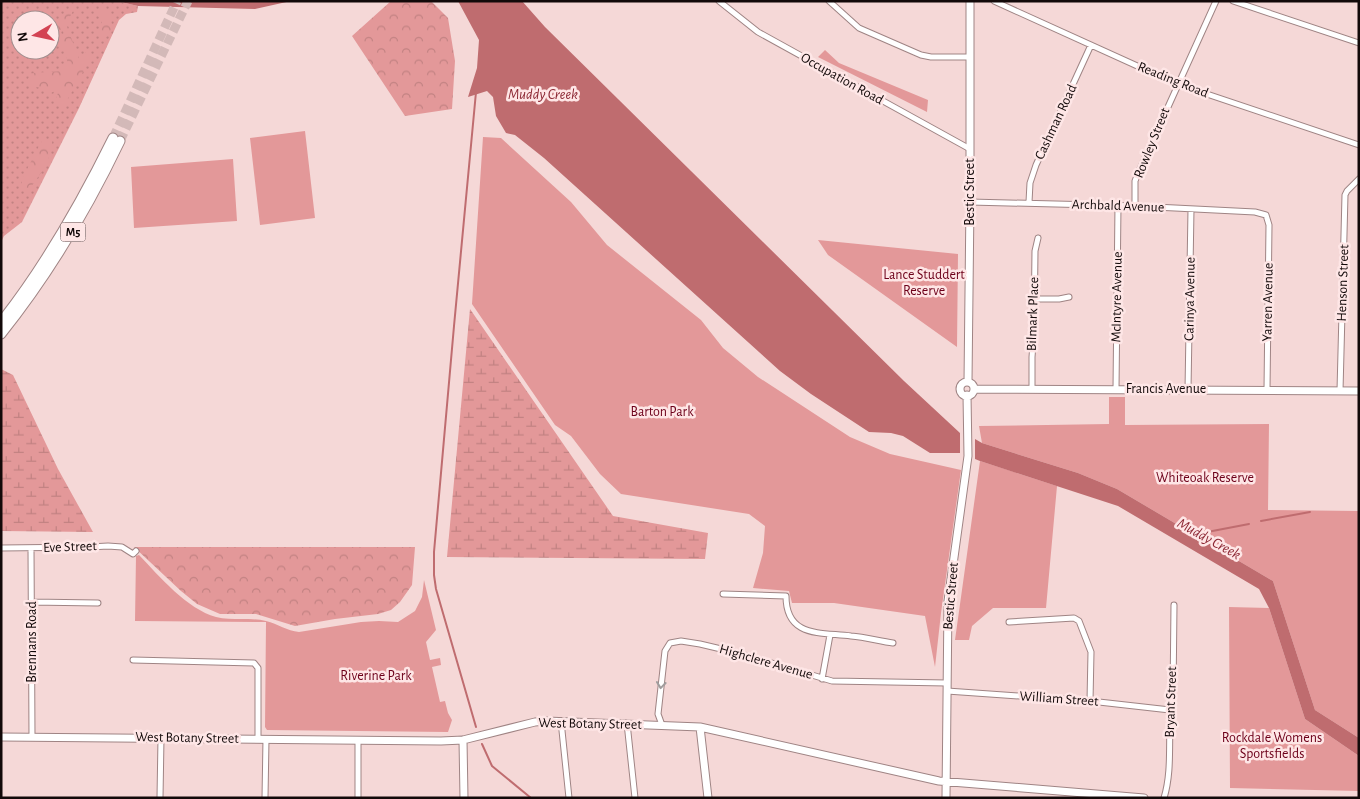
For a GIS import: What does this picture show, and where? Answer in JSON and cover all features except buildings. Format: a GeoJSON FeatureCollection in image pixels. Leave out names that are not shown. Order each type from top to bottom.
{"type":"FeatureCollection","features":[{"type":"Feature","properties":{"kind":"highway","name":"M5"},"geometry":{"type":"LineString","coordinates":[[1,334],[12,315],[45,275],[72,234],[98,188],[117,139]]}},
{"type":"Feature","properties":{"kind":"highway","name":"M5"},"geometry":{"type":"LineString","coordinates":[[1,322],[12,315]]}},
{"type":"Feature","properties":{"kind":"main road","name":"Bestic Street"},"geometry":{"type":"LineString","coordinates":[[968,382],[970,1]]}},
{"type":"Feature","properties":{"kind":"main road"},"geometry":{"type":"LineString","coordinates":[[968,382],[973,385],[974,389],[972,393],[967,395],[961,389],[962,385],[968,382]]}},
{"type":"Feature","properties":{"kind":"main road","name":"Francis Avenue"},"geometry":{"type":"LineString","coordinates":[[974,389],[1359,391]]}},
{"type":"Feature","properties":{"kind":"main road","name":"Bestic Street"},"geometry":{"type":"LineString","coordinates":[[946,798],[948,601],[968,456],[967,395]]}},
{"type":"Feature","properties":{"kind":"main road","name":"West Botany Street"},"geometry":{"type":"LineString","coordinates":[[1,737],[441,741],[463,740],[535,722],[627,723],[700,727],[946,782],[1144,798]]}},
{"type":"Feature","properties":{"kind":"main road"},"geometry":{"type":"LineString","coordinates":[[700,727],[708,798]]}},
{"type":"Feature","properties":{"kind":"main road"},"geometry":{"type":"LineString","coordinates":[[463,740],[464,798]]}},
{"type":"Feature","properties":{"kind":"street","name":"Occupation Road"},"geometry":{"type":"LineString","coordinates":[[719,1],[758,32],[970,149]]}},
{"type":"Feature","properties":{"kind":"street"},"geometry":{"type":"LineString","coordinates":[[829,1],[859,28],[921,55],[970,58]]}},
{"type":"Feature","properties":{"kind":"street","name":"Reading Road"},"geometry":{"type":"LineString","coordinates":[[994,1],[1177,84],[1359,145]]}},
{"type":"Feature","properties":{"kind":"street"},"geometry":{"type":"LineString","coordinates":[[1216,1],[1221,1]]}},
{"type":"Feature","properties":{"kind":"street","name":"Rowley Street"},"geometry":{"type":"LineString","coordinates":[[1135,206],[1136,181],[1139,171],[1216,1]]}},
{"type":"Feature","properties":{"kind":"street"},"geometry":{"type":"LineString","coordinates":[[1233,1],[1359,43]]}},
{"type":"Feature","properties":{"kind":"street","name":"Cashman Road"},"geometry":{"type":"LineString","coordinates":[[1029,202],[1030,183],[1036,165],[1091,45]]}},
{"type":"Feature","properties":{"kind":"street","name":"Henson Street"},"geometry":{"type":"LineString","coordinates":[[1340,391],[1345,195],[1359,179]]}},
{"type":"Feature","properties":{"kind":"street","name":"Archbald Avenue"},"geometry":{"type":"LineString","coordinates":[[970,202],[1118,205],[1255,212],[1266,216]]}},
{"type":"Feature","properties":{"kind":"street","name":"McIntyre Avenue"},"geometry":{"type":"LineString","coordinates":[[1116,389],[1118,205]]}},
{"type":"Feature","properties":{"kind":"street","name":"Carinya Avenue"},"geometry":{"type":"LineString","coordinates":[[1188,390],[1191,209]]}},
{"type":"Feature","properties":{"kind":"street","name":"Yarren Avenue"},"geometry":{"type":"LineString","coordinates":[[1266,216],[1269,225],[1267,390]]}},
{"type":"Feature","properties":{"kind":"street","name":"Bilmark Place"},"geometry":{"type":"LineString","coordinates":[[1032,389],[1035,251],[1038,238]]}},
{"type":"Feature","properties":{"kind":"street"},"geometry":{"type":"LineString","coordinates":[[1035,299],[1069,297]]}},
{"type":"Feature","properties":{"kind":"street","name":"Eve Street"},"geometry":{"type":"LineString","coordinates":[[1,548],[108,546],[122,547],[133,554],[136,551]]}},
{"type":"Feature","properties":{"kind":"street","name":"Brennans Road"},"geometry":{"type":"LineString","coordinates":[[31,548],[32,737]]}},
{"type":"Feature","properties":{"kind":"street"},"geometry":{"type":"LineString","coordinates":[[723,594],[786,596],[786,607],[790,618],[804,630],[893,643]]}},
{"type":"Feature","properties":{"kind":"street"},"geometry":{"type":"LineString","coordinates":[[31,602],[98,603]]}},
{"type":"Feature","properties":{"kind":"street","name":"Bryant Street"},"geometry":{"type":"LineString","coordinates":[[1164,798],[1169,778],[1170,710],[1173,696],[1174,605]]}},
{"type":"Feature","properties":{"kind":"street"},"geometry":{"type":"LineString","coordinates":[[1009,622],[1074,618],[1079,621],[1091,652],[1090,701]]}},
{"type":"Feature","properties":{"kind":"street"},"geometry":{"type":"LineString","coordinates":[[822,679],[830,635]]}},
{"type":"Feature","properties":{"kind":"street","name":"Highclere Avenue"},"geometry":{"type":"LineString","coordinates":[[662,725],[658,714],[667,646],[670,643],[681,641],[738,653],[832,681],[947,687]]}},
{"type":"Feature","properties":{"kind":"street"},"geometry":{"type":"LineString","coordinates":[[133,660],[254,663],[258,668],[258,739]]}},
{"type":"Feature","properties":{"kind":"street","name":"William Street"},"geometry":{"type":"LineString","coordinates":[[947,687],[1170,710]]}},
{"type":"Feature","properties":{"kind":"street"},"geometry":{"type":"LineString","coordinates":[[561,721],[569,798]]}},
{"type":"Feature","properties":{"kind":"street"},"geometry":{"type":"LineString","coordinates":[[627,723],[635,798]]}},
{"type":"Feature","properties":{"kind":"street"},"geometry":{"type":"LineString","coordinates":[[160,798],[161,738]]}},
{"type":"Feature","properties":{"kind":"street"},"geometry":{"type":"LineString","coordinates":[[265,798],[266,739]]}},
{"type":"Feature","properties":{"kind":"street"},"geometry":{"type":"LineString","coordinates":[[358,740],[358,798]]}},
{"type":"Feature","properties":{"kind":"green space"},"geometry":{"type":"Polygon","coordinates":[[[1,1],[121,2],[138,6],[137,12],[126,14],[119,20],[79,108],[22,222],[4,236],[1,242],[1,1]]]}},
{"type":"Feature","properties":{"kind":"green space"},"geometry":{"type":"Polygon","coordinates":[[[391,1],[431,1],[448,18],[455,61],[452,109],[405,116],[352,36],[391,1]]]}},
{"type":"Feature","properties":{"kind":"green space"},"geometry":{"type":"Polygon","coordinates":[[[102,8],[109,14],[112,23],[112,27],[104,40],[101,40],[99,33],[102,22],[97,14],[102,8]]]}},
{"type":"Feature","properties":{"kind":"green space"},"geometry":{"type":"Polygon","coordinates":[[[68,9],[71,9],[73,11],[66,24],[79,59],[86,52],[91,53],[92,56],[66,102],[60,107],[55,101],[58,93],[56,90],[51,93],[42,88],[30,86],[28,79],[33,73],[62,71],[68,63],[65,54],[66,49],[60,44],[64,35],[63,31],[60,30],[61,21],[68,9]]]}},
{"type":"Feature","properties":{"kind":"green space"},"geometry":{"type":"Polygon","coordinates":[[[825,50],[839,63],[928,100],[927,112],[818,57],[825,50]]]}},
{"type":"Feature","properties":{"kind":"green space"},"geometry":{"type":"Polygon","coordinates":[[[305,131],[315,218],[260,225],[250,138],[305,131]]]}},
{"type":"Feature","properties":{"kind":"green space","name":"Barton Park"},"geometry":{"type":"Polygon","coordinates":[[[483,137],[501,138],[571,202],[607,245],[701,320],[723,348],[758,377],[850,437],[890,454],[961,470],[935,667],[925,616],[834,603],[792,603],[789,591],[753,588],[763,553],[765,526],[749,514],[621,494],[600,474],[571,436],[555,425],[472,304],[483,137]]]}},
{"type":"Feature","properties":{"kind":"green space"},"geometry":{"type":"Polygon","coordinates":[[[47,139],[52,141],[51,153],[37,179],[26,190],[22,186],[22,179],[42,141],[47,139]]]}},
{"type":"Feature","properties":{"kind":"green space"},"geometry":{"type":"Polygon","coordinates":[[[233,159],[237,221],[134,228],[131,167],[233,159]]]}},
{"type":"Feature","properties":{"kind":"green space","name":"Lance Studdert Reserve"},"geometry":{"type":"Polygon","coordinates":[[[818,240],[958,254],[957,347],[828,255],[818,240]]]}},
{"type":"Feature","properties":{"kind":"green space"},"geometry":{"type":"Polygon","coordinates":[[[470,309],[613,516],[708,533],[705,559],[447,557],[470,309]]]}},
{"type":"Feature","properties":{"kind":"green space"},"geometry":{"type":"Polygon","coordinates":[[[1,369],[13,375],[58,469],[93,532],[1,531],[1,369]]]}},
{"type":"Feature","properties":{"kind":"green space","name":"Whiteoak Reserve"},"geometry":{"type":"Polygon","coordinates":[[[1109,397],[1125,397],[1125,425],[1269,424],[1268,510],[1359,511],[1359,738],[1315,710],[1273,581],[1117,489],[1078,473],[982,443],[979,426],[1109,424],[1109,397]]]}},
{"type":"Feature","properties":{"kind":"green space"},"geometry":{"type":"Polygon","coordinates":[[[980,461],[1057,486],[1046,608],[993,608],[972,626],[969,640],[955,640],[980,461]]]}},
{"type":"Feature","properties":{"kind":"green space"},"geometry":{"type":"Polygon","coordinates":[[[134,547],[415,547],[412,585],[400,602],[391,610],[378,614],[295,626],[256,614],[220,614],[197,604],[134,547]]]}},
{"type":"Feature","properties":{"kind":"green space","name":"Riverine Park"},"geometry":{"type":"Polygon","coordinates":[[[139,555],[174,591],[205,613],[228,619],[266,621],[299,632],[361,622],[398,622],[415,611],[422,597],[424,580],[436,630],[426,642],[430,660],[440,658],[441,665],[432,667],[440,702],[445,701],[452,720],[448,732],[267,730],[265,727],[266,622],[135,621],[136,556],[139,555]]]}},
{"type":"Feature","properties":{"kind":"green space","name":"Rockdale Womens Sportsfields"},"geometry":{"type":"Polygon","coordinates":[[[1229,607],[1269,608],[1305,719],[1359,756],[1359,791],[1230,788],[1229,607]]]}},
{"type":"Feature","properties":{"kind":"water"},"geometry":{"type":"Polygon","coordinates":[[[101,1],[291,1],[255,9],[138,6],[121,2],[101,1]]]}},
{"type":"Feature","properties":{"kind":"water","name":"Muddy Creek"},"geometry":{"type":"Polygon","coordinates":[[[458,1],[522,1],[545,27],[904,381],[960,433],[960,453],[930,453],[903,436],[891,433],[869,432],[811,394],[780,371],[544,158],[515,135],[506,133],[496,116],[493,97],[487,91],[468,97],[477,68],[479,40],[458,1]]]}},
{"type":"Feature","properties":{"kind":"water"},"geometry":{"type":"Polygon","coordinates":[[[975,439],[982,443],[1078,473],[1117,489],[1273,581],[1315,710],[1359,738],[1359,756],[1305,719],[1269,608],[1259,589],[1118,506],[975,459],[975,439]]]}},
{"type":"Feature","properties":{"kind":"waterway"},"geometry":{"type":"LineString","coordinates":[[476,92],[434,552],[434,575],[436,589],[476,727]]}},
{"type":"Feature","properties":{"kind":"waterway"},"geometry":{"type":"LineString","coordinates":[[1261,521],[1310,512]]}},
{"type":"Feature","properties":{"kind":"waterway"},"geometry":{"type":"LineString","coordinates":[[1189,532],[1202,533],[1249,524]]}},
{"type":"Feature","properties":{"kind":"waterway"},"geometry":{"type":"LineString","coordinates":[[482,744],[492,766],[531,798]]}},
{"type":"Feature","properties":{"kind":"tunnel"},"geometry":{"type":"LineString","coordinates":[[113,138],[177,1]]}},
{"type":"Feature","properties":{"kind":"tunnel"},"geometry":{"type":"LineString","coordinates":[[120,141],[188,1]]}}]}
